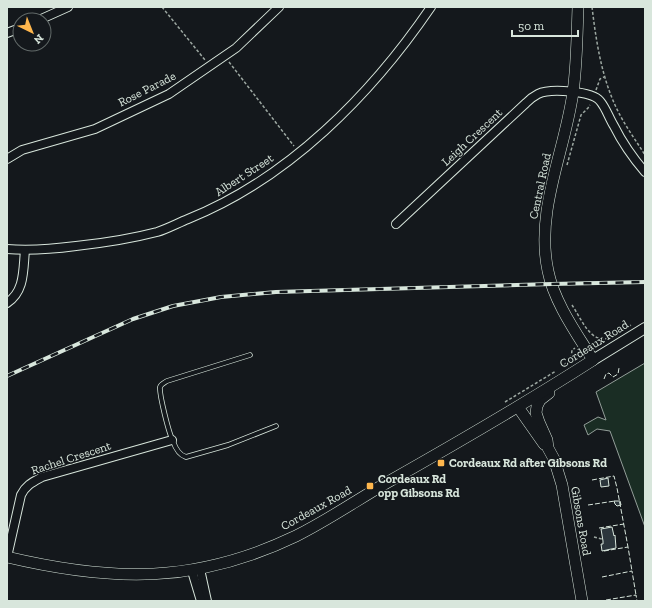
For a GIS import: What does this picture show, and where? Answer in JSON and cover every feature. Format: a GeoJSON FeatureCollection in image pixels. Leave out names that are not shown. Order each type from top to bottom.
{"type":"FeatureCollection","features":[{"type":"Feature","properties":{"kind":"main road","name":"Central Road"},"geometry":{"type":"LineString","coordinates":[[578,7],[573,92],[546,214],[544,249],[548,273],[554,291],[593,360]]}},
{"type":"Feature","properties":{"kind":"main road","name":"Cordeaux Road"},"geometry":{"type":"LineString","coordinates":[[7,557],[68,570],[112,575],[149,575],[196,570],[238,560],[296,536],[518,407],[567,370],[593,360]]}},
{"type":"Feature","properties":{"kind":"main road","name":"Gibsons Road"},"geometry":{"type":"LineString","coordinates":[[548,448],[547,440],[536,414],[537,406],[540,400],[565,382],[567,370]]}},
{"type":"Feature","properties":{"kind":"main road","name":"Gibsons Road"},"geometry":{"type":"LineString","coordinates":[[518,407],[542,442],[548,448],[554,459],[562,485],[582,601]]}},
{"type":"Feature","properties":{"kind":"street"},"geometry":{"type":"LineString","coordinates":[[52,14],[68,7]]}},
{"type":"Feature","properties":{"kind":"street","name":"Rose Parade"},"geometry":{"type":"LineString","coordinates":[[7,160],[22,150],[95,129],[169,94],[236,48],[279,7]]}},
{"type":"Feature","properties":{"kind":"street","name":"Albert Street"},"geometry":{"type":"LineString","coordinates":[[7,249],[25,250],[104,244],[158,231],[211,210],[244,191],[299,153],[350,107],[388,65],[431,7]]}},
{"type":"Feature","properties":{"kind":"street","name":"Leigh Crescent"},"geometry":{"type":"LineString","coordinates":[[396,224],[537,94],[558,91],[594,96]]}},
{"type":"Feature","properties":{"kind":"street"},"geometry":{"type":"LineString","coordinates":[[594,96],[600,100],[617,132],[645,172]]}},
{"type":"Feature","properties":{"kind":"street"},"geometry":{"type":"LineString","coordinates":[[7,303],[16,295],[21,284],[25,250]]}},
{"type":"Feature","properties":{"kind":"street","name":"Cordeaux Road"},"geometry":{"type":"LineString","coordinates":[[593,360],[645,328]]}},
{"type":"Feature","properties":{"kind":"street","name":"Rachel Crescent"},"geometry":{"type":"LineString","coordinates":[[7,557],[21,495],[24,488],[30,483],[49,475],[172,440]]}},
{"type":"Feature","properties":{"kind":"street"},"geometry":{"type":"LineString","coordinates":[[196,570],[202,601]]}},
{"type":"Feature","properties":{"kind":"street"},"geometry":{"type":"LineString","coordinates":[[196,570],[207,601]]}},
{"type":"Feature","properties":{"kind":"lane"},"geometry":{"type":"LineString","coordinates":[[250,355],[167,381],[162,384],[160,388],[161,396],[172,440],[180,454],[186,457],[228,445],[276,426]]}},
{"type":"Feature","properties":{"kind":"path"},"geometry":{"type":"LineString","coordinates":[[162,7],[210,66]]}},
{"type":"Feature","properties":{"kind":"path"},"geometry":{"type":"LineString","coordinates":[[592,7],[604,77],[615,106],[645,155]]}},
{"type":"Feature","properties":{"kind":"path"},"geometry":{"type":"LineString","coordinates":[[224,56],[299,153]]}},
{"type":"Feature","properties":{"kind":"path"},"geometry":{"type":"LineString","coordinates":[[565,170],[574,145],[581,115],[588,108],[600,79],[604,77]]}},
{"type":"Feature","properties":{"kind":"path"},"geometry":{"type":"LineString","coordinates":[[571,302],[593,336],[602,340],[608,339],[615,335]]}},
{"type":"Feature","properties":{"kind":"path"},"geometry":{"type":"LineString","coordinates":[[622,330],[634,323]]}},
{"type":"Feature","properties":{"kind":"path"},"geometry":{"type":"LineString","coordinates":[[567,370],[571,359],[572,350]]}},
{"type":"Feature","properties":{"kind":"path"},"geometry":{"type":"LineString","coordinates":[[505,402],[559,369]]}},
{"type":"Feature","properties":{"kind":"path"},"geometry":{"type":"LineString","coordinates":[[594,537],[602,539]]}},
{"type":"Feature","properties":{"kind":"green space"},"geometry":{"type":"Polygon","coordinates":[[[645,363],[645,527],[610,431],[597,429],[588,435],[584,425],[598,417],[606,420],[596,392],[645,363]]]}},
{"type":"Feature","properties":{"kind":"building"},"geometry":{"type":"Polygon","coordinates":[[[608,478],[609,486],[601,487],[600,480],[608,478]]]}},
{"type":"Feature","properties":{"kind":"building"},"geometry":{"type":"Polygon","coordinates":[[[614,501],[620,501],[621,505],[617,506],[614,501]]]}},
{"type":"Feature","properties":{"kind":"building"},"geometry":{"type":"Polygon","coordinates":[[[612,527],[614,536],[615,535],[616,548],[602,551],[601,544],[603,544],[603,541],[601,529],[612,527]]]}},
{"type":"Feature","properties":{"kind":"railway"},"geometry":{"type":"LineString","coordinates":[[7,376],[133,319],[173,306],[221,297],[276,292],[645,282]]}},
{"type":"Feature","properties":{"kind":"fence"},"geometry":{"type":"LineString","coordinates":[[604,379],[606,374],[609,373],[613,377],[618,374],[619,368]]}},
{"type":"Feature","properties":{"kind":"fence"},"geometry":{"type":"LineString","coordinates":[[592,480],[614,476],[628,547]]}},
{"type":"Feature","properties":{"kind":"fence"},"geometry":{"type":"LineString","coordinates":[[588,505],[615,501]]}},
{"type":"Feature","properties":{"kind":"fence"},"geometry":{"type":"LineString","coordinates":[[599,528],[624,524]]}},
{"type":"Feature","properties":{"kind":"fence"},"geometry":{"type":"LineString","coordinates":[[604,551],[628,547],[632,571]]}},
{"type":"Feature","properties":{"kind":"fence"},"geometry":{"type":"LineString","coordinates":[[602,577],[632,571],[636,595]]}},
{"type":"Feature","properties":{"kind":"fence"},"geometry":{"type":"LineString","coordinates":[[606,600],[636,595],[637,601]]}},
{"type":"Feature","properties":{"kind":"place","name":"Cordeaux Rd after Gibsons Rd"},"geometry":{"type":"Point","coordinates":[441,463]}},
{"type":"Feature","properties":{"kind":"place","name":"Cordeaux Rd opp Gibsons Rd"},"geometry":{"type":"Point","coordinates":[370,486]}}]}
